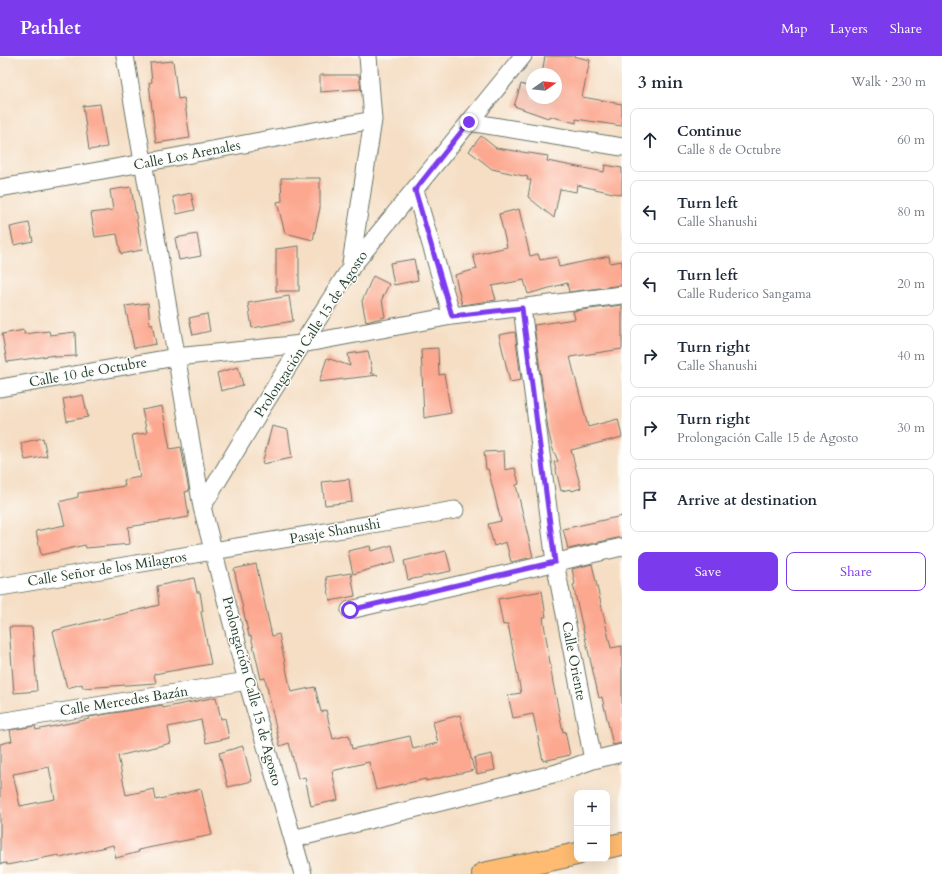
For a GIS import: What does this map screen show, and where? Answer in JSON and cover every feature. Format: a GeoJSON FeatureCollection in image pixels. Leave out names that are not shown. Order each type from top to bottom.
{"type":"FeatureCollection","features":[{"type":"Feature","properties":{"kind":"main road"},"geometry":{"type":"LineString","coordinates":[[610,846],[622,844]]}},
{"type":"Feature","properties":{"kind":"main road"},"geometry":{"type":"LineString","coordinates":[[483,874],[574,855]]}},
{"type":"Feature","properties":{"kind":"street","name":"Prolongación Calle 15 de Agosto"},"geometry":{"type":"LineString","coordinates":[[125,56],[202,508],[247,681],[303,874]]}},
{"type":"Feature","properties":{"kind":"street"},"geometry":{"type":"LineString","coordinates":[[350,270],[373,120],[368,56]]}},
{"type":"Feature","properties":{"kind":"street","name":"Prolongación Calle 15 de Agosto"},"geometry":{"type":"LineString","coordinates":[[202,508],[258,414],[350,270],[523,56]]}},
{"type":"Feature","properties":{"kind":"street","name":"Calle Los Arenales"},"geometry":{"type":"LineString","coordinates":[[0,188],[144,163],[373,120]]}},
{"type":"Feature","properties":{"kind":"street"},"geometry":{"type":"LineString","coordinates":[[469,122],[622,147]]}},
{"type":"Feature","properties":{"kind":"street"},"geometry":{"type":"LineString","coordinates":[[415,190],[452,316]]}},
{"type":"Feature","properties":{"kind":"street","name":"Calle 10 de Octubre"},"geometry":{"type":"LineString","coordinates":[[0,388],[176,357],[302,344],[452,316],[622,295]]}},
{"type":"Feature","properties":{"kind":"street","name":"Calle Oriente"},"geometry":{"type":"LineString","coordinates":[[522,308],[555,562],[593,760]]}},
{"type":"Feature","properties":{"kind":"street","name":"Pasaje Shanushi"},"geometry":{"type":"LineString","coordinates":[[214,552],[455,510]]}},
{"type":"Feature","properties":{"kind":"street"},"geometry":{"type":"LineString","coordinates":[[350,610],[622,547]]}},
{"type":"Feature","properties":{"kind":"street","name":"Calle Señor de los Milagros"},"geometry":{"type":"LineString","coordinates":[[0,587],[214,552]]}},
{"type":"Feature","properties":{"kind":"street","name":"Calle Mercedes Bazán"},"geometry":{"type":"LineString","coordinates":[[0,722],[247,681]]}},
{"type":"Feature","properties":{"kind":"street"},"geometry":{"type":"LineString","coordinates":[[293,839],[557,773],[593,760],[622,753]]}},
{"type":"Feature","properties":{"kind":"building"},"geometry":{"type":"Polygon","coordinates":[[[545,56],[573,56],[590,60],[582,97],[622,104],[622,126],[576,119],[576,123],[549,116],[548,118],[514,106],[521,84],[526,86],[526,104],[562,104],[562,68],[543,68],[545,56]]]}},
{"type":"Feature","properties":{"kind":"building"},"geometry":{"type":"Polygon","coordinates":[[[173,61],[178,99],[184,98],[190,138],[156,143],[149,83],[152,82],[150,63],[173,61]]]}},
{"type":"Feature","properties":{"kind":"building"},"geometry":{"type":"Polygon","coordinates":[[[320,75],[359,75],[361,89],[320,92],[320,75]]]}},
{"type":"Feature","properties":{"kind":"building"},"geometry":{"type":"Polygon","coordinates":[[[100,104],[107,147],[89,150],[83,106],[100,104]]]}},
{"type":"Feature","properties":{"kind":"building"},"geometry":{"type":"Polygon","coordinates":[[[481,136],[496,148],[548,156],[547,161],[604,172],[605,165],[622,168],[622,195],[577,185],[576,192],[560,189],[554,218],[528,197],[531,180],[527,180],[528,177],[492,169],[469,151],[481,136]]]}},
{"type":"Feature","properties":{"kind":"building"},"geometry":{"type":"Polygon","coordinates":[[[281,178],[320,178],[320,208],[313,240],[285,233],[277,202],[282,201],[281,178]]]}},
{"type":"Feature","properties":{"kind":"building"},"geometry":{"type":"Polygon","coordinates":[[[131,187],[142,250],[121,254],[117,234],[95,237],[91,213],[113,210],[110,190],[131,187]]]}},
{"type":"Feature","properties":{"kind":"building"},"geometry":{"type":"Polygon","coordinates":[[[191,193],[195,210],[177,214],[173,197],[191,193]]]}},
{"type":"Feature","properties":{"kind":"building"},"geometry":{"type":"Polygon","coordinates":[[[519,209],[530,256],[538,254],[540,260],[557,257],[559,267],[609,256],[610,263],[622,261],[622,285],[569,292],[567,283],[528,294],[524,280],[492,286],[496,300],[462,305],[455,275],[477,269],[473,255],[507,247],[499,214],[519,209]]]}},
{"type":"Feature","properties":{"kind":"building"},"geometry":{"type":"Polygon","coordinates":[[[29,223],[33,241],[14,245],[10,227],[29,223]]]}},
{"type":"Feature","properties":{"kind":"building"},"geometry":{"type":"Polygon","coordinates":[[[197,234],[201,256],[179,260],[175,238],[197,234]]]}},
{"type":"Feature","properties":{"kind":"building"},"geometry":{"type":"Polygon","coordinates":[[[299,246],[299,291],[276,291],[276,249],[299,246]]]}},
{"type":"Feature","properties":{"kind":"building"},"geometry":{"type":"Polygon","coordinates":[[[414,259],[418,280],[394,285],[390,263],[414,259]]]}},
{"type":"Feature","properties":{"kind":"building"},"geometry":{"type":"Polygon","coordinates":[[[373,276],[389,284],[382,299],[385,317],[366,322],[362,301],[373,276]]]}},
{"type":"Feature","properties":{"kind":"building"},"geometry":{"type":"Polygon","coordinates":[[[289,296],[293,321],[252,328],[248,303],[289,296]]]}},
{"type":"Feature","properties":{"kind":"building"},"geometry":{"type":"Polygon","coordinates":[[[148,303],[150,325],[152,324],[156,344],[134,348],[125,306],[148,303]]]}},
{"type":"Feature","properties":{"kind":"building"},"geometry":{"type":"Polygon","coordinates":[[[622,305],[622,349],[570,357],[588,427],[618,419],[622,437],[571,450],[581,488],[572,491],[571,489],[561,491],[554,462],[558,461],[552,447],[548,429],[534,325],[575,319],[573,311],[622,305]]]}},
{"type":"Feature","properties":{"kind":"building"},"geometry":{"type":"Polygon","coordinates":[[[207,314],[210,331],[193,335],[189,318],[207,314]]]}},
{"type":"Feature","properties":{"kind":"building"},"geometry":{"type":"Polygon","coordinates":[[[24,330],[24,334],[49,331],[50,335],[75,332],[76,356],[55,357],[55,355],[7,362],[2,334],[24,330]]]}},
{"type":"Feature","properties":{"kind":"building"},"geometry":{"type":"Polygon","coordinates":[[[515,332],[521,380],[510,382],[499,335],[515,332]]]}},
{"type":"Feature","properties":{"kind":"building"},"geometry":{"type":"Polygon","coordinates":[[[438,348],[439,375],[444,374],[451,413],[424,418],[421,349],[438,348]]]}},
{"type":"Feature","properties":{"kind":"building"},"geometry":{"type":"Polygon","coordinates":[[[368,351],[372,371],[370,373],[378,375],[319,382],[327,358],[350,366],[348,354],[368,351]]]}},
{"type":"Feature","properties":{"kind":"building"},"geometry":{"type":"Polygon","coordinates":[[[238,367],[243,385],[221,391],[217,373],[238,367]]]}},
{"type":"Feature","properties":{"kind":"building"},"geometry":{"type":"Polygon","coordinates":[[[83,395],[88,417],[67,421],[63,399],[83,395]]]}},
{"type":"Feature","properties":{"kind":"building"},"geometry":{"type":"Polygon","coordinates":[[[162,406],[170,449],[181,447],[189,491],[185,492],[189,517],[128,527],[130,544],[86,548],[85,545],[41,555],[36,531],[65,525],[59,502],[78,497],[78,493],[125,486],[124,480],[140,477],[132,435],[147,433],[142,410],[162,406]]]}},
{"type":"Feature","properties":{"kind":"building"},"geometry":{"type":"Polygon","coordinates":[[[272,426],[288,430],[292,458],[262,464],[272,426]]]}},
{"type":"Feature","properties":{"kind":"building"},"geometry":{"type":"Polygon","coordinates":[[[43,438],[47,456],[25,460],[21,443],[43,438]]]}},
{"type":"Feature","properties":{"kind":"building"},"geometry":{"type":"Polygon","coordinates":[[[504,451],[505,470],[515,468],[519,484],[516,485],[533,557],[511,562],[506,542],[494,546],[488,524],[501,521],[488,469],[486,469],[484,452],[504,451]]]}},
{"type":"Feature","properties":{"kind":"building"},"geometry":{"type":"Polygon","coordinates":[[[349,479],[352,502],[325,505],[322,482],[349,479]]]}},
{"type":"Feature","properties":{"kind":"building"},"geometry":{"type":"Polygon","coordinates":[[[622,516],[622,537],[568,549],[563,529],[622,516]]]}},
{"type":"Feature","properties":{"kind":"building"},"geometry":{"type":"Polygon","coordinates":[[[392,545],[396,562],[353,574],[348,551],[370,546],[371,551],[392,545]]]}},
{"type":"Feature","properties":{"kind":"building"},"geometry":{"type":"Polygon","coordinates":[[[446,551],[451,571],[408,580],[404,561],[446,551]]]}},
{"type":"Feature","properties":{"kind":"building"},"geometry":{"type":"Polygon","coordinates":[[[256,564],[272,636],[279,634],[291,692],[315,687],[321,712],[326,710],[333,739],[349,735],[352,749],[410,736],[413,749],[438,743],[433,722],[460,715],[474,770],[376,790],[369,762],[332,771],[338,800],[311,806],[305,777],[298,779],[289,743],[280,746],[265,678],[261,679],[251,636],[249,636],[234,569],[256,564]]]}},
{"type":"Feature","properties":{"kind":"building"},"geometry":{"type":"Polygon","coordinates":[[[592,564],[611,648],[622,646],[622,743],[613,745],[602,697],[599,698],[573,585],[575,584],[572,569],[592,564]]]}},
{"type":"Feature","properties":{"kind":"building"},"geometry":{"type":"Polygon","coordinates":[[[351,573],[355,596],[330,601],[326,577],[351,573]]]}},
{"type":"Feature","properties":{"kind":"building"},"geometry":{"type":"Polygon","coordinates":[[[194,578],[197,592],[200,592],[203,611],[201,612],[211,664],[154,674],[156,683],[83,688],[82,684],[67,688],[53,631],[159,605],[157,586],[194,578]]]}},
{"type":"Feature","properties":{"kind":"building"},"geometry":{"type":"Polygon","coordinates":[[[542,591],[546,617],[543,617],[553,683],[563,732],[565,731],[570,755],[543,761],[533,714],[513,718],[508,695],[521,693],[508,624],[503,625],[498,599],[542,591]]]}},
{"type":"Feature","properties":{"kind":"building"},"geometry":{"type":"Polygon","coordinates":[[[9,627],[32,627],[37,691],[14,693],[9,627]]]}},
{"type":"Feature","properties":{"kind":"building"},"geometry":{"type":"Polygon","coordinates":[[[216,697],[221,719],[225,718],[229,738],[206,743],[201,720],[168,727],[171,743],[118,756],[126,795],[154,789],[156,800],[201,789],[212,835],[138,850],[139,852],[116,858],[113,845],[60,858],[59,855],[7,865],[6,863],[0,864],[0,744],[12,741],[10,730],[35,726],[36,730],[89,719],[89,717],[162,705],[163,708],[216,697]],[[49,767],[13,774],[20,806],[55,799],[49,767]]]}},
{"type":"Feature","properties":{"kind":"building"},"geometry":{"type":"Polygon","coordinates":[[[243,746],[252,781],[228,787],[219,753],[243,746]]]}},
{"type":"Feature","properties":{"kind":"building"},"geometry":{"type":"Polygon","coordinates":[[[492,754],[495,770],[477,774],[474,758],[492,754]]]}},
{"type":"Feature","properties":{"kind":"route"},"geometry":{"type":"LineString","coordinates":[[350,610],[555,562],[522,308],[452,316],[415,190],[469,122]]}}]}
